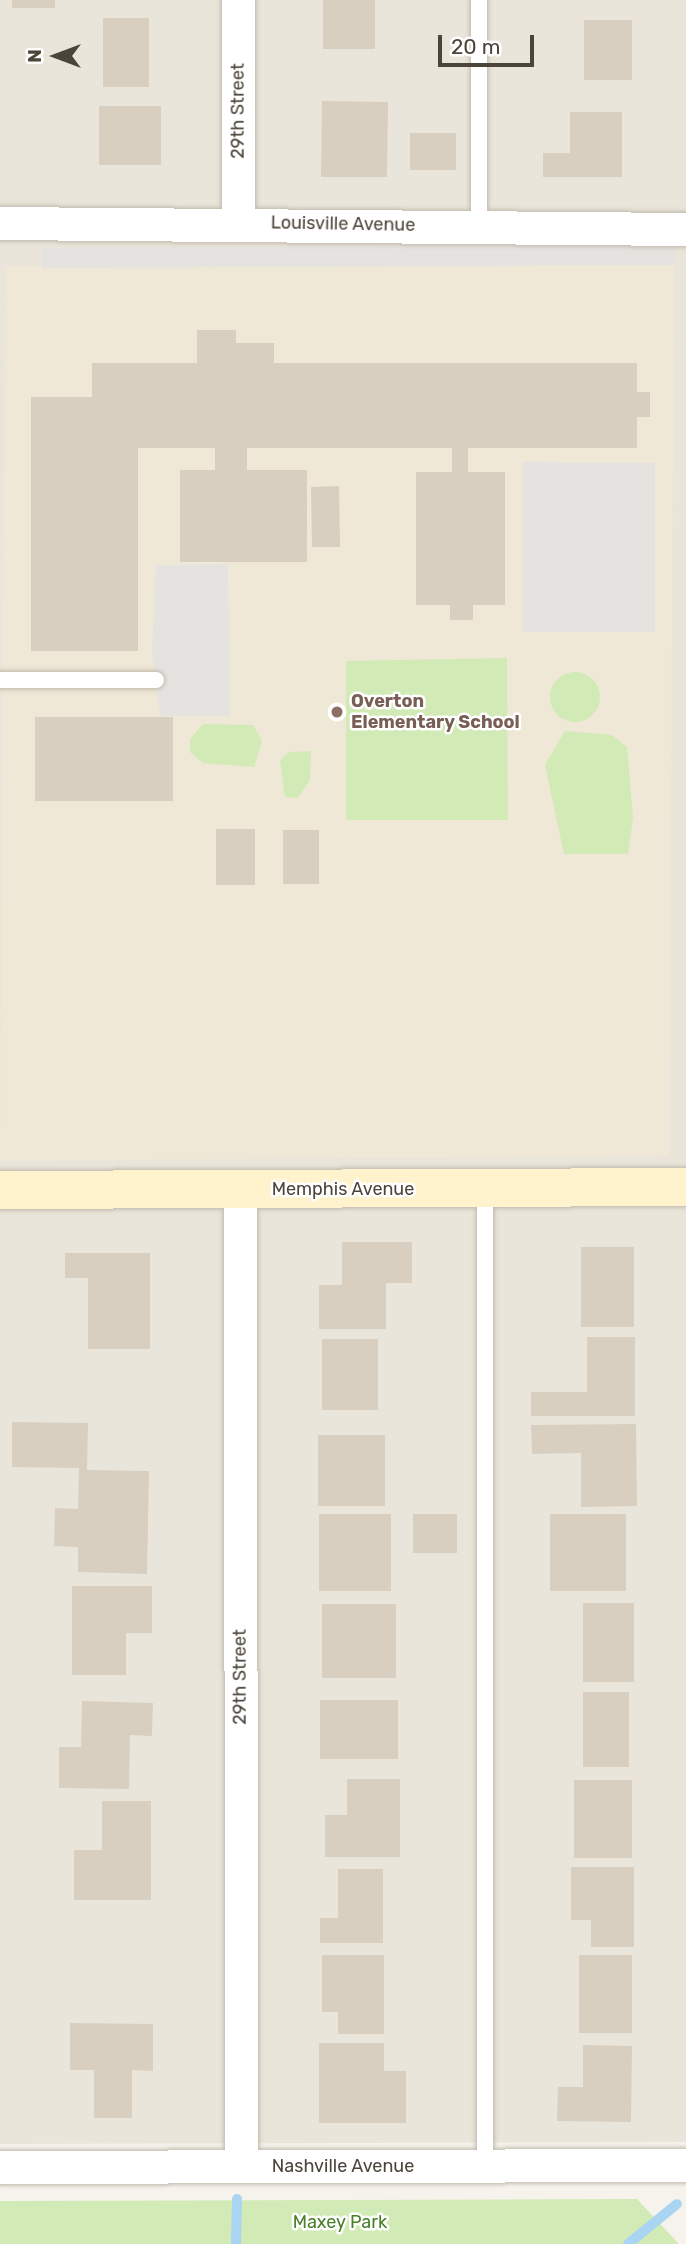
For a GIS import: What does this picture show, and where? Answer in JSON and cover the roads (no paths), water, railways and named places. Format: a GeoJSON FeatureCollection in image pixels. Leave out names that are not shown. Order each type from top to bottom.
{"type":"FeatureCollection","features":[{"type":"Feature","properties":{"kind":"street","name":"29th Street"},"geometry":{"type":"LineString","coordinates":[[238,0],[238,223]]}},
{"type":"Feature","properties":{"kind":"street","name":"Louisville Avenue"},"geometry":{"type":"LineString","coordinates":[[0,223],[686,229]]}},
{"type":"Feature","properties":{"kind":"street","name":"Memphis Avenue"},"geometry":{"type":"LineString","coordinates":[[0,1190],[686,1187]]}},
{"type":"Feature","properties":{"kind":"street","name":"29th Street"},"geometry":{"type":"LineString","coordinates":[[240,1189],[241,2166]]}},
{"type":"Feature","properties":{"kind":"street","name":"Nashville Avenue"},"geometry":{"type":"LineString","coordinates":[[0,2167],[686,2165]]}},
{"type":"Feature","properties":{"kind":"lane"},"geometry":{"type":"LineString","coordinates":[[479,0],[479,226]]}},
{"type":"Feature","properties":{"kind":"lane"},"geometry":{"type":"LineString","coordinates":[[0,680],[156,680]]}},
{"type":"Feature","properties":{"kind":"lane"},"geometry":{"type":"LineString","coordinates":[[485,1188],[485,2165]]}},
{"type":"Feature","properties":{"kind":"waterway"},"geometry":{"type":"LineString","coordinates":[[236,2244],[237,2199]]}},
{"type":"Feature","properties":{"kind":"waterway"},"geometry":{"type":"LineString","coordinates":[[628,2244],[677,2204]]}},
{"type":"Feature","properties":{"kind":"place","name":"Overton Elementary School"},"geometry":{"type":"Point","coordinates":[337,712]}},
{"type":"Feature","properties":{"kind":"park label","name":"Maxey Park"},"geometry":{"type":"Point","coordinates":[340,2222]}}]}
